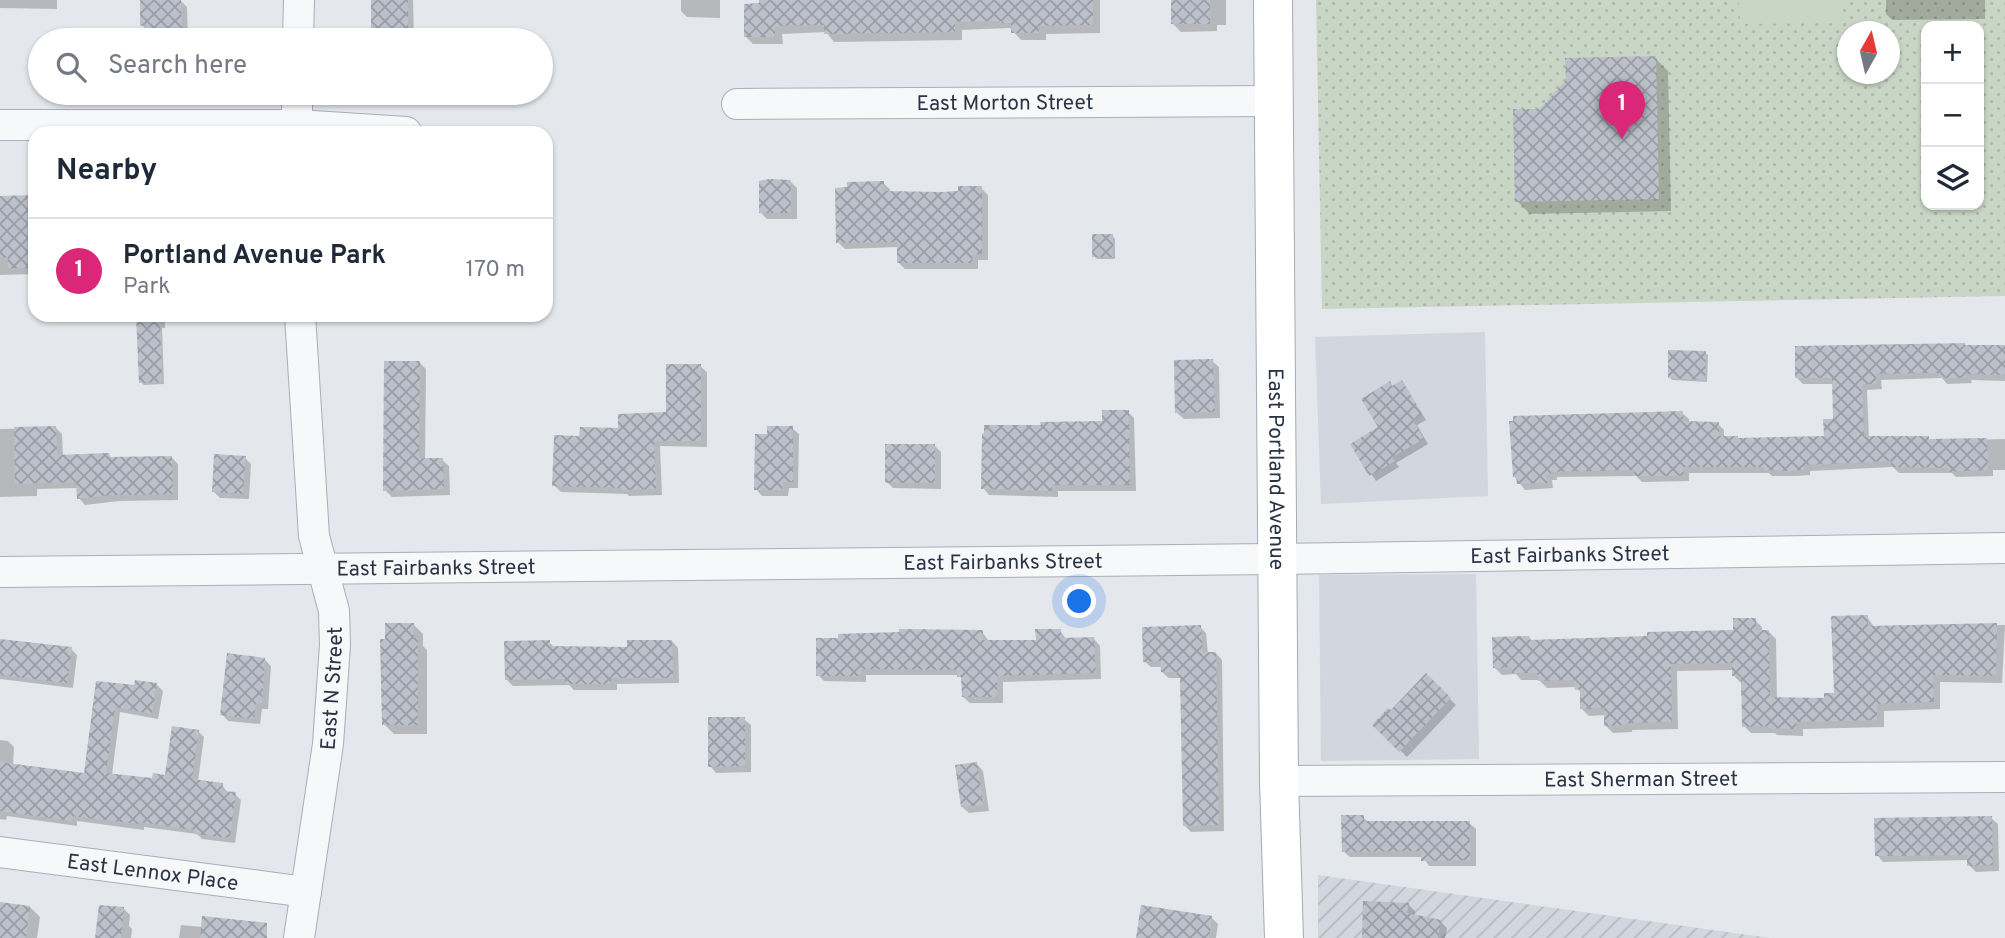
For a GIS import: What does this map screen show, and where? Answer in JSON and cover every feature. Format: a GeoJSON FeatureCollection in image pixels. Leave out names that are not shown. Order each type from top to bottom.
{"type":"FeatureCollection","features":[{"type":"Feature","properties":{"kind":"main road","name":"East Portland Avenue"},"geometry":{"type":"LineString","coordinates":[[1273,0],[1279,781],[1284,938]]}},
{"type":"Feature","properties":{"kind":"street"},"geometry":{"type":"LineString","coordinates":[[298,28],[299,0]]}},
{"type":"Feature","properties":{"kind":"street","name":"East Morton Street"},"geometry":{"type":"LineString","coordinates":[[737,103],[1274,101]]}},
{"type":"Feature","properties":{"kind":"street"},"geometry":{"type":"LineString","coordinates":[[297,105],[297,126]]}},
{"type":"Feature","properties":{"kind":"street"},"geometry":{"type":"LineString","coordinates":[[0,125],[74,126]]}},
{"type":"Feature","properties":{"kind":"street","name":"East N Street"},"geometry":{"type":"LineString","coordinates":[[299,938],[328,744],[335,645],[334,611],[314,536],[300,322]]}},
{"type":"Feature","properties":{"kind":"street","name":"East Fairbanks Street"},"geometry":{"type":"LineString","coordinates":[[0,572],[1277,559],[2005,548]]}},
{"type":"Feature","properties":{"kind":"street","name":"East Sherman Street"},"geometry":{"type":"LineString","coordinates":[[1279,781],[2005,776]]}},
{"type":"Feature","properties":{"kind":"street","name":"East Lennox Place"},"geometry":{"type":"LineString","coordinates":[[0,852],[306,892]]}},
{"type":"Feature","properties":{"kind":"shaded area"},"geometry":{"type":"Polygon","coordinates":[[[1485,332],[1488,496],[1321,504],[1315,337],[1485,332]]]}},
{"type":"Feature","properties":{"kind":"shaded area"},"geometry":{"type":"Polygon","coordinates":[[[1476,574],[1479,759],[1321,761],[1319,575],[1476,574]]]}},
{"type":"Feature","properties":{"kind":"shaded area"},"geometry":{"type":"Polygon","coordinates":[[[1318,875],[1770,938],[1318,938],[1318,875]]]}},
{"type":"Feature","properties":{"kind":"green space"},"geometry":{"type":"Polygon","coordinates":[[[1316,0],[2005,0],[2005,296],[1322,309],[1316,0]]]}},
{"type":"Feature","properties":{"kind":"green space"},"geometry":{"type":"Polygon","coordinates":[[[1739,0],[1840,0],[1841,21],[1837,23],[1740,24],[1739,0]]]}},
{"type":"Feature","properties":{"kind":"building"},"geometry":{"type":"Polygon","coordinates":[[[140,0],[181,0],[182,28],[140,26],[140,0]]]}},
{"type":"Feature","properties":{"kind":"building"},"geometry":{"type":"Polygon","coordinates":[[[371,0],[408,0],[408,28],[371,28],[371,0]]]}},
{"type":"Feature","properties":{"kind":"building"},"geometry":{"type":"Polygon","coordinates":[[[759,0],[1093,0],[1093,25],[1038,26],[1039,33],[1011,33],[1011,23],[1002,21],[955,22],[955,32],[824,34],[824,25],[775,26],[775,37],[744,37],[744,4],[759,3],[759,0]]]}},
{"type":"Feature","properties":{"kind":"building"},"geometry":{"type":"Polygon","coordinates":[[[1171,0],[1210,0],[1210,24],[1171,24],[1171,0]]]}},
{"type":"Feature","properties":{"kind":"building"},"geometry":{"type":"Polygon","coordinates":[[[1656,56],[1659,199],[1515,202],[1513,109],[1540,109],[1566,80],[1565,58],[1656,56]]]}},
{"type":"Feature","properties":{"kind":"building"},"geometry":{"type":"Polygon","coordinates":[[[791,180],[791,213],[759,213],[759,181],[791,180]]]}},
{"type":"Feature","properties":{"kind":"building"},"geometry":{"type":"Polygon","coordinates":[[[884,181],[884,191],[942,192],[958,191],[958,186],[982,186],[982,254],[972,255],[973,263],[897,263],[897,242],[836,243],[835,188],[847,187],[847,182],[884,181]]]}},
{"type":"Feature","properties":{"kind":"building"},"geometry":{"type":"Polygon","coordinates":[[[28,195],[28,268],[8,268],[8,257],[0,257],[0,196],[28,195]]]}},
{"type":"Feature","properties":{"kind":"building"},"geometry":{"type":"Polygon","coordinates":[[[1092,234],[1113,234],[1113,257],[1092,257],[1092,234]]]}},
{"type":"Feature","properties":{"kind":"building"},"geometry":{"type":"Polygon","coordinates":[[[136,322],[160,322],[162,382],[139,383],[136,322]]]}},
{"type":"Feature","properties":{"kind":"building"},"geometry":{"type":"Polygon","coordinates":[[[1965,343],[2005,345],[2005,375],[1966,374],[1966,378],[1939,378],[1939,373],[1876,374],[1876,384],[1862,384],[1864,436],[1987,438],[1988,470],[1948,472],[1948,468],[1891,467],[1891,461],[1804,465],[1804,470],[1790,471],[1764,470],[1764,467],[1684,467],[1684,476],[1634,476],[1634,470],[1551,472],[1547,475],[1547,483],[1517,484],[1516,476],[1513,477],[1509,421],[1513,421],[1513,416],[1683,411],[1683,421],[1719,422],[1719,436],[1824,436],[1823,419],[1833,419],[1832,378],[1795,378],[1795,346],[1965,343]]]}},
{"type":"Feature","properties":{"kind":"building"},"geometry":{"type":"Polygon","coordinates":[[[1668,350],[1706,351],[1705,380],[1668,378],[1668,350]]]}},
{"type":"Feature","properties":{"kind":"building"},"geometry":{"type":"Polygon","coordinates":[[[1213,359],[1215,412],[1175,413],[1174,360],[1213,359]]]}},
{"type":"Feature","properties":{"kind":"building"},"geometry":{"type":"Polygon","coordinates":[[[384,361],[420,361],[419,458],[443,458],[444,489],[383,491],[384,361]]]}},
{"type":"Feature","properties":{"kind":"building"},"geometry":{"type":"Polygon","coordinates":[[[666,364],[701,364],[701,441],[654,441],[656,489],[552,486],[554,435],[579,436],[580,427],[618,428],[618,414],[666,412],[666,364]]]}},
{"type":"Feature","properties":{"kind":"building"},"geometry":{"type":"Polygon","coordinates":[[[1402,380],[1422,414],[1413,420],[1424,439],[1392,457],[1395,461],[1369,476],[1350,444],[1378,427],[1361,399],[1390,381],[1392,386],[1402,380]]]}},
{"type":"Feature","properties":{"kind":"building"},"geometry":{"type":"Polygon","coordinates":[[[1102,410],[1129,410],[1130,485],[1052,485],[1052,491],[981,489],[984,425],[1102,421],[1102,410]]]}},
{"type":"Feature","properties":{"kind":"building"},"geometry":{"type":"Polygon","coordinates":[[[56,426],[57,455],[109,453],[110,457],[172,456],[173,494],[111,495],[77,499],[76,482],[15,484],[14,427],[56,426]]]}},
{"type":"Feature","properties":{"kind":"building"},"geometry":{"type":"Polygon","coordinates":[[[767,426],[793,426],[793,482],[783,482],[782,490],[754,490],[755,434],[767,434],[767,426]]]}},
{"type":"Feature","properties":{"kind":"building"},"geometry":{"type":"Polygon","coordinates":[[[885,444],[935,444],[935,483],[885,483],[885,444]]]}},
{"type":"Feature","properties":{"kind":"building"},"geometry":{"type":"Polygon","coordinates":[[[214,454],[246,456],[243,494],[212,492],[214,454]]]}},
{"type":"Feature","properties":{"kind":"building"},"geometry":{"type":"Polygon","coordinates":[[[1868,615],[1868,626],[1997,623],[1996,676],[1933,675],[1934,702],[1877,704],[1877,720],[1796,722],[1796,729],[1768,728],[1742,727],[1741,676],[1732,676],[1732,663],[1671,664],[1672,722],[1604,726],[1604,708],[1580,709],[1580,689],[1575,690],[1574,680],[1538,681],[1538,674],[1512,673],[1512,667],[1493,668],[1492,637],[1529,636],[1529,640],[1647,636],[1647,632],[1733,630],[1733,618],[1756,618],[1756,630],[1769,630],[1770,697],[1824,698],[1824,693],[1834,693],[1831,616],[1868,615]]]}},
{"type":"Feature","properties":{"kind":"building"},"geometry":{"type":"Polygon","coordinates":[[[385,623],[414,623],[414,638],[418,638],[418,725],[382,725],[380,639],[385,639],[385,623]]]}},
{"type":"Feature","properties":{"kind":"building"},"geometry":{"type":"Polygon","coordinates":[[[1201,625],[1203,652],[1216,652],[1219,825],[1183,826],[1180,677],[1177,677],[1177,672],[1161,672],[1160,661],[1143,662],[1142,627],[1201,625]]]}},
{"type":"Feature","properties":{"kind":"building"},"geometry":{"type":"Polygon","coordinates":[[[899,629],[983,630],[983,640],[1036,640],[1035,629],[1061,629],[1061,638],[1094,637],[1096,673],[997,676],[997,697],[962,697],[961,677],[957,677],[957,670],[861,669],[860,676],[816,676],[816,638],[838,638],[838,634],[899,632],[899,629]]]}},
{"type":"Feature","properties":{"kind":"building"},"geometry":{"type":"Polygon","coordinates":[[[0,639],[72,647],[67,683],[0,675],[0,639]]]}},
{"type":"Feature","properties":{"kind":"building"},"geometry":{"type":"Polygon","coordinates":[[[550,640],[550,646],[627,647],[627,640],[672,640],[673,678],[611,678],[611,684],[565,684],[565,679],[505,680],[504,641],[550,640]]]}},
{"type":"Feature","properties":{"kind":"building"},"geometry":{"type":"Polygon","coordinates":[[[227,653],[265,658],[262,704],[256,703],[254,719],[220,715],[227,653]]]}},
{"type":"Feature","properties":{"kind":"building"},"geometry":{"type":"Polygon","coordinates":[[[1426,673],[1451,698],[1399,752],[1372,725],[1388,708],[1391,710],[1426,673]]]}},
{"type":"Feature","properties":{"kind":"building"},"geometry":{"type":"Polygon","coordinates":[[[135,680],[157,683],[152,714],[115,707],[106,773],[152,778],[153,773],[165,775],[172,726],[199,730],[192,779],[223,783],[222,791],[236,792],[230,838],[194,834],[195,830],[139,822],[72,816],[71,821],[0,811],[0,762],[84,773],[96,681],[134,685],[135,680]]]}},
{"type":"Feature","properties":{"kind":"building"},"geometry":{"type":"Polygon","coordinates":[[[708,717],[745,717],[745,766],[708,767],[708,717]]]}},
{"type":"Feature","properties":{"kind":"building"},"geometry":{"type":"Polygon","coordinates":[[[977,762],[983,805],[961,807],[955,765],[977,762]]]}},
{"type":"Feature","properties":{"kind":"building"},"geometry":{"type":"Polygon","coordinates":[[[1341,815],[1364,815],[1364,821],[1470,821],[1470,860],[1421,861],[1421,851],[1342,852],[1341,815]]]}},
{"type":"Feature","properties":{"kind":"building"},"geometry":{"type":"Polygon","coordinates":[[[1992,816],[1993,865],[1967,866],[1967,855],[1875,856],[1874,818],[1992,816]]]}},
{"type":"Feature","properties":{"kind":"building"},"geometry":{"type":"Polygon","coordinates":[[[1363,901],[1409,903],[1407,913],[1441,920],[1438,938],[1362,938],[1363,901]]]}},
{"type":"Feature","properties":{"kind":"building"},"geometry":{"type":"Polygon","coordinates":[[[0,902],[30,906],[26,938],[0,938],[0,902]]]}},
{"type":"Feature","properties":{"kind":"building"},"geometry":{"type":"Polygon","coordinates":[[[99,905],[124,907],[121,938],[95,938],[99,905]]]}},
{"type":"Feature","properties":{"kind":"building"},"geometry":{"type":"Polygon","coordinates":[[[1141,905],[1212,916],[1209,938],[1136,938],[1141,905]]]}},
{"type":"Feature","properties":{"kind":"building"},"geometry":{"type":"Polygon","coordinates":[[[202,916],[267,923],[267,938],[200,938],[202,916]]]}},
{"type":"Feature","properties":{"kind":"place","name":"Portland Avenue Park"},"geometry":{"type":"Point","coordinates":[1622,139]}}]}
